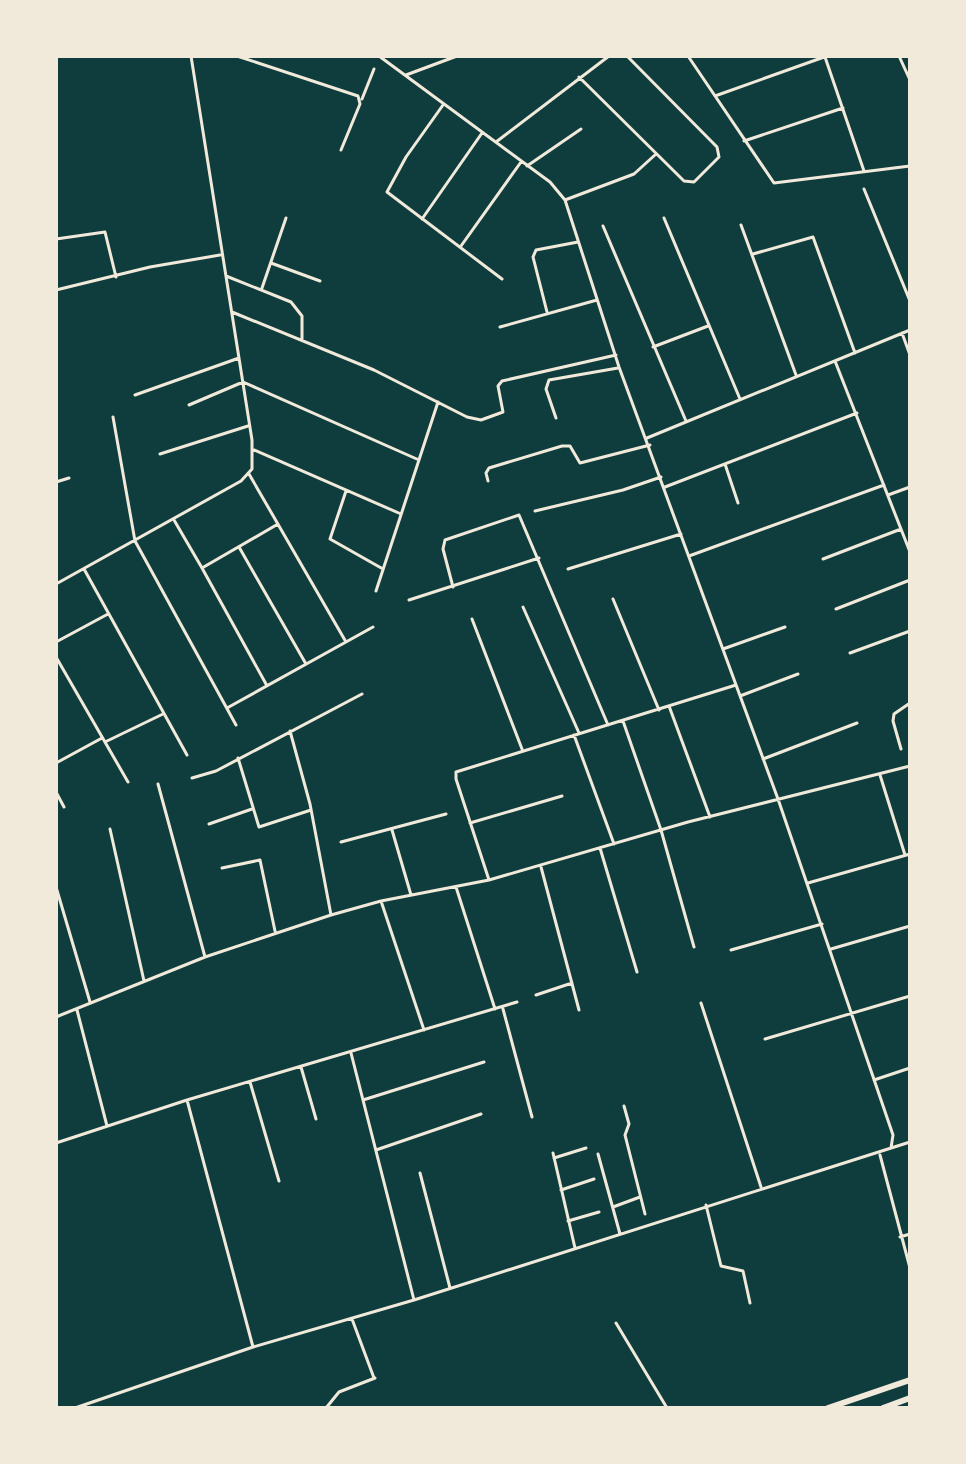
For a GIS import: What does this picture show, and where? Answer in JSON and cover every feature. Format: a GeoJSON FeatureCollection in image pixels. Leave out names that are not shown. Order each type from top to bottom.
{"type":"FeatureCollection","features":[{"type":"Feature","properties":{"kind":"highway"},"geometry":{"type":"LineString","coordinates":[[828,1408],[910,1380]]}},
{"type":"Feature","properties":{"kind":"highway"},"geometry":{"type":"LineString","coordinates":[[883,1408],[910,1398]]}},
{"type":"Feature","properties":{"kind":"street"},"geometry":{"type":"LineString","coordinates":[[191,56],[220,255],[250,426],[252,449],[249,474],[346,642]]}},
{"type":"Feature","properties":{"kind":"street"},"geometry":{"type":"LineString","coordinates":[[237,56],[355,95],[360,104]]}},
{"type":"Feature","properties":{"kind":"street"},"geometry":{"type":"LineString","coordinates":[[379,56],[550,182],[565,200],[619,367],[650,445],[831,949],[893,1135],[891,1148]]}},
{"type":"Feature","properties":{"kind":"street"},"geometry":{"type":"LineString","coordinates":[[406,75],[457,56]]}},
{"type":"Feature","properties":{"kind":"street"},"geometry":{"type":"LineString","coordinates":[[496,142],[609,56]]}},
{"type":"Feature","properties":{"kind":"street"},"geometry":{"type":"LineString","coordinates":[[579,77],[689,183],[694,182],[720,153],[627,56]]}},
{"type":"Feature","properties":{"kind":"street"},"geometry":{"type":"LineString","coordinates":[[688,56],[774,183],[910,166]]}},
{"type":"Feature","properties":{"kind":"street"},"geometry":{"type":"LineString","coordinates":[[899,56],[910,80]]}},
{"type":"Feature","properties":{"kind":"street"},"geometry":{"type":"LineString","coordinates":[[715,96],[824,57],[864,172]]}},
{"type":"Feature","properties":{"kind":"street"},"geometry":{"type":"LineString","coordinates":[[341,150],[374,69]]}},
{"type":"Feature","properties":{"kind":"street"},"geometry":{"type":"LineString","coordinates":[[443,105],[387,188],[389,194],[502,279]]}},
{"type":"Feature","properties":{"kind":"street"},"geometry":{"type":"LineString","coordinates":[[744,141],[843,108]]}},
{"type":"Feature","properties":{"kind":"street"},"geometry":{"type":"LineString","coordinates":[[527,166],[581,129]]}},
{"type":"Feature","properties":{"kind":"street"},"geometry":{"type":"LineString","coordinates":[[422,219],[482,133]]}},
{"type":"Feature","properties":{"kind":"street"},"geometry":{"type":"LineString","coordinates":[[565,200],[634,174],[657,153]]}},
{"type":"Feature","properties":{"kind":"street"},"geometry":{"type":"LineString","coordinates":[[461,246],[521,162]]}},
{"type":"Feature","properties":{"kind":"street"},"geometry":{"type":"LineString","coordinates":[[864,189],[910,301]]}},
{"type":"Feature","properties":{"kind":"street"},"geometry":{"type":"LineString","coordinates":[[262,288],[286,218]]}},
{"type":"Feature","properties":{"kind":"street"},"geometry":{"type":"LineString","coordinates":[[664,218],[740,399]]}},
{"type":"Feature","properties":{"kind":"street"},"geometry":{"type":"LineString","coordinates":[[741,225],[796,376]]}},
{"type":"Feature","properties":{"kind":"street"},"geometry":{"type":"LineString","coordinates":[[603,226],[686,421]]}},
{"type":"Feature","properties":{"kind":"street"},"geometry":{"type":"LineString","coordinates":[[56,239],[105,232],[116,277]]}},
{"type":"Feature","properties":{"kind":"street"},"geometry":{"type":"LineString","coordinates":[[753,254],[813,237],[855,353]]}},
{"type":"Feature","properties":{"kind":"street"},"geometry":{"type":"LineString","coordinates":[[547,312],[533,257],[536,250],[578,242]]}},
{"type":"Feature","properties":{"kind":"street"},"geometry":{"type":"LineString","coordinates":[[56,290],[220,255]]}},
{"type":"Feature","properties":{"kind":"street"},"geometry":{"type":"LineString","coordinates":[[271,263],[320,281]]}},
{"type":"Feature","properties":{"kind":"street"},"geometry":{"type":"LineString","coordinates":[[224,276],[262,288],[295,306],[302,316],[302,340]]}},
{"type":"Feature","properties":{"kind":"street"},"geometry":{"type":"LineString","coordinates":[[500,327],[597,300]]}},
{"type":"Feature","properties":{"kind":"street"},"geometry":{"type":"LineString","coordinates":[[232,312],[302,340],[467,417],[481,420],[501,416],[504,407],[498,386],[502,381],[616,355]]}},
{"type":"Feature","properties":{"kind":"street"},"geometry":{"type":"LineString","coordinates":[[653,347],[708,326]]}},
{"type":"Feature","properties":{"kind":"street"},"geometry":{"type":"LineString","coordinates":[[647,438],[910,330]]}},
{"type":"Feature","properties":{"kind":"street"},"geometry":{"type":"LineString","coordinates":[[902,333],[910,355]]}},
{"type":"Feature","properties":{"kind":"street"},"geometry":{"type":"LineString","coordinates":[[135,395],[239,358]]}},
{"type":"Feature","properties":{"kind":"street"},"geometry":{"type":"LineString","coordinates":[[835,361],[910,552]]}},
{"type":"Feature","properties":{"kind":"street"},"geometry":{"type":"LineString","coordinates":[[556,418],[546,389],[549,380],[619,367]]}},
{"type":"Feature","properties":{"kind":"street"},"geometry":{"type":"LineString","coordinates":[[189,405],[243,382],[419,460]]}},
{"type":"Feature","properties":{"kind":"street"},"geometry":{"type":"LineString","coordinates":[[376,591],[438,402]]}},
{"type":"Feature","properties":{"kind":"street"},"geometry":{"type":"LineString","coordinates":[[665,487],[857,413]]}},
{"type":"Feature","properties":{"kind":"street"},"geometry":{"type":"LineString","coordinates":[[113,417],[135,541],[236,725]]}},
{"type":"Feature","properties":{"kind":"street"},"geometry":{"type":"LineString","coordinates":[[160,454],[250,426]]}},
{"type":"Feature","properties":{"kind":"street"},"geometry":{"type":"LineString","coordinates":[[488,481],[486,473],[489,468],[562,446],[570,446],[580,463],[650,445]]}},
{"type":"Feature","properties":{"kind":"street"},"geometry":{"type":"LineString","coordinates":[[252,449],[401,514]]}},
{"type":"Feature","properties":{"kind":"street"},"geometry":{"type":"LineString","coordinates":[[725,464],[738,503]]}},
{"type":"Feature","properties":{"kind":"street"},"geometry":{"type":"LineString","coordinates":[[56,584],[249,474]]}},
{"type":"Feature","properties":{"kind":"street"},"geometry":{"type":"LineString","coordinates":[[535,511],[623,490],[661,477]]}},
{"type":"Feature","properties":{"kind":"street"},"geometry":{"type":"LineString","coordinates":[[56,482],[69,478]]}},
{"type":"Feature","properties":{"kind":"street"},"geometry":{"type":"LineString","coordinates":[[689,556],[884,485]]}},
{"type":"Feature","properties":{"kind":"street"},"geometry":{"type":"LineString","coordinates":[[888,495],[910,487]]}},
{"type":"Feature","properties":{"kind":"street"},"geometry":{"type":"LineString","coordinates":[[346,491],[330,539],[383,569]]}},
{"type":"Feature","properties":{"kind":"street"},"geometry":{"type":"LineString","coordinates":[[453,587],[443,549],[445,540],[464,531],[519,515],[608,725]]}},
{"type":"Feature","properties":{"kind":"street"},"geometry":{"type":"LineString","coordinates":[[174,519],[267,686]]}},
{"type":"Feature","properties":{"kind":"street"},"geometry":{"type":"LineString","coordinates":[[202,568],[278,524]]}},
{"type":"Feature","properties":{"kind":"street"},"geometry":{"type":"LineString","coordinates":[[823,559],[901,529]]}},
{"type":"Feature","properties":{"kind":"street"},"geometry":{"type":"LineString","coordinates":[[568,569],[681,534]]}},
{"type":"Feature","properties":{"kind":"street"},"geometry":{"type":"LineString","coordinates":[[239,547],[306,664]]}},
{"type":"Feature","properties":{"kind":"street"},"geometry":{"type":"LineString","coordinates":[[409,600],[539,558]]}},
{"type":"Feature","properties":{"kind":"street"},"geometry":{"type":"LineString","coordinates":[[84,569],[187,755]]}},
{"type":"Feature","properties":{"kind":"street"},"geometry":{"type":"LineString","coordinates":[[836,609],[910,580]]}},
{"type":"Feature","properties":{"kind":"street"},"geometry":{"type":"LineString","coordinates":[[613,599],[659,710]]}},
{"type":"Feature","properties":{"kind":"street"},"geometry":{"type":"LineString","coordinates":[[523,607],[577,734],[614,844]]}},
{"type":"Feature","properties":{"kind":"street"},"geometry":{"type":"LineString","coordinates":[[56,642],[108,614]]}},
{"type":"Feature","properties":{"kind":"street"},"geometry":{"type":"LineString","coordinates":[[472,619],[522,749]]}},
{"type":"Feature","properties":{"kind":"street"},"geometry":{"type":"LineString","coordinates":[[227,708],[373,627]]}},
{"type":"Feature","properties":{"kind":"street"},"geometry":{"type":"LineString","coordinates":[[723,649],[785,627]]}},
{"type":"Feature","properties":{"kind":"street"},"geometry":{"type":"LineString","coordinates":[[850,653],[910,631]]}},
{"type":"Feature","properties":{"kind":"street"},"geometry":{"type":"LineString","coordinates":[[56,657],[128,782]]}},
{"type":"Feature","properties":{"kind":"street"},"geometry":{"type":"LineString","coordinates":[[740,696],[798,674]]}},
{"type":"Feature","properties":{"kind":"street"},"geometry":{"type":"LineString","coordinates":[[489,880],[456,772],[736,685]]}},
{"type":"Feature","properties":{"kind":"street"},"geometry":{"type":"LineString","coordinates":[[192,778],[216,771],[362,694]]}},
{"type":"Feature","properties":{"kind":"street"},"geometry":{"type":"LineString","coordinates":[[901,749],[893,721],[901,707],[910,703]]}},
{"type":"Feature","properties":{"kind":"street"},"geometry":{"type":"LineString","coordinates":[[669,706],[710,817]]}},
{"type":"Feature","properties":{"kind":"street"},"geometry":{"type":"LineString","coordinates":[[56,763],[164,713]]}},
{"type":"Feature","properties":{"kind":"street"},"geometry":{"type":"LineString","coordinates":[[623,721],[661,830],[694,947]]}},
{"type":"Feature","properties":{"kind":"street"},"geometry":{"type":"LineString","coordinates":[[763,759],[857,723]]}},
{"type":"Feature","properties":{"kind":"street"},"geometry":{"type":"LineString","coordinates":[[289,730],[311,810],[331,915]]}},
{"type":"Feature","properties":{"kind":"street"},"geometry":{"type":"LineString","coordinates":[[238,758],[259,827],[311,810]]}},
{"type":"Feature","properties":{"kind":"street"},"geometry":{"type":"LineString","coordinates":[[56,1017],[205,957],[331,915],[381,901],[489,880],[661,830],[910,766]]}},
{"type":"Feature","properties":{"kind":"street"},"geometry":{"type":"LineString","coordinates":[[808,883],[907,854],[880,774]]}},
{"type":"Feature","properties":{"kind":"street"},"geometry":{"type":"LineString","coordinates":[[158,784],[205,957]]}},
{"type":"Feature","properties":{"kind":"street"},"geometry":{"type":"LineString","coordinates":[[56,792],[64,807]]}},
{"type":"Feature","properties":{"kind":"street"},"geometry":{"type":"LineString","coordinates":[[470,823],[562,796]]}},
{"type":"Feature","properties":{"kind":"street"},"geometry":{"type":"LineString","coordinates":[[209,824],[252,809]]}},
{"type":"Feature","properties":{"kind":"street"},"geometry":{"type":"LineString","coordinates":[[341,842],[446,814]]}},
{"type":"Feature","properties":{"kind":"street"},"geometry":{"type":"LineString","coordinates":[[110,829],[145,982]]}},
{"type":"Feature","properties":{"kind":"street"},"geometry":{"type":"LineString","coordinates":[[392,830],[411,895]]}},
{"type":"Feature","properties":{"kind":"street"},"geometry":{"type":"LineString","coordinates":[[600,848],[637,972]]}},
{"type":"Feature","properties":{"kind":"street"},"geometry":{"type":"LineString","coordinates":[[222,868],[260,860],[275,932]]}},
{"type":"Feature","properties":{"kind":"street"},"geometry":{"type":"LineString","coordinates":[[540,865],[579,1010]]}},
{"type":"Feature","properties":{"kind":"street"},"geometry":{"type":"LineString","coordinates":[[56,887],[90,1003]]}},
{"type":"Feature","properties":{"kind":"street"},"geometry":{"type":"LineString","coordinates":[[456,887],[495,1010]]}},
{"type":"Feature","properties":{"kind":"street"},"geometry":{"type":"LineString","coordinates":[[381,901],[424,1031]]}},
{"type":"Feature","properties":{"kind":"street"},"geometry":{"type":"LineString","coordinates":[[731,950],[822,924]]}},
{"type":"Feature","properties":{"kind":"street"},"geometry":{"type":"LineString","coordinates":[[831,949],[910,926]]}},
{"type":"Feature","properties":{"kind":"street"},"geometry":{"type":"LineString","coordinates":[[536,995],[572,983]]}},
{"type":"Feature","properties":{"kind":"street"},"geometry":{"type":"LineString","coordinates":[[765,1039],[910,996]]}},
{"type":"Feature","properties":{"kind":"street"},"geometry":{"type":"LineString","coordinates":[[56,1143],[187,1100],[517,1002]]}},
{"type":"Feature","properties":{"kind":"street"},"geometry":{"type":"LineString","coordinates":[[701,1003],[761,1187]]}},
{"type":"Feature","properties":{"kind":"street"},"geometry":{"type":"LineString","coordinates":[[502,1008],[532,1117]]}},
{"type":"Feature","properties":{"kind":"street"},"geometry":{"type":"LineString","coordinates":[[76,1009],[107,1126]]}},
{"type":"Feature","properties":{"kind":"street"},"geometry":{"type":"LineString","coordinates":[[351,1053],[414,1300]]}},
{"type":"Feature","properties":{"kind":"street"},"geometry":{"type":"LineString","coordinates":[[363,1100],[484,1062]]}},
{"type":"Feature","properties":{"kind":"street"},"geometry":{"type":"LineString","coordinates":[[301,1067],[316,1119]]}},
{"type":"Feature","properties":{"kind":"street"},"geometry":{"type":"LineString","coordinates":[[874,1080],[910,1068]]}},
{"type":"Feature","properties":{"kind":"street"},"geometry":{"type":"LineString","coordinates":[[250,1082],[279,1181]]}},
{"type":"Feature","properties":{"kind":"street"},"geometry":{"type":"LineString","coordinates":[[187,1100],[253,1347]]}},
{"type":"Feature","properties":{"kind":"street"},"geometry":{"type":"LineString","coordinates":[[624,1106],[629,1124],[625,1135],[645,1214]]}},
{"type":"Feature","properties":{"kind":"street"},"geometry":{"type":"LineString","coordinates":[[376,1150],[481,1114]]}},
{"type":"Feature","properties":{"kind":"street"},"geometry":{"type":"LineString","coordinates":[[75,1408],[253,1347],[414,1300],[761,1187],[880,1155],[910,1142]]}},
{"type":"Feature","properties":{"kind":"street"},"geometry":{"type":"LineString","coordinates":[[575,1248],[554,1156],[586,1148]]}},
{"type":"Feature","properties":{"kind":"street"},"geometry":{"type":"LineString","coordinates":[[598,1154],[620,1234]]}},
{"type":"Feature","properties":{"kind":"street"},"geometry":{"type":"LineString","coordinates":[[880,1155],[910,1268]]}},
{"type":"Feature","properties":{"kind":"street"},"geometry":{"type":"LineString","coordinates":[[420,1173],[450,1288]]}},
{"type":"Feature","properties":{"kind":"street"},"geometry":{"type":"LineString","coordinates":[[561,1190],[594,1179]]}},
{"type":"Feature","properties":{"kind":"street"},"geometry":{"type":"LineString","coordinates":[[613,1207],[640,1197]]}},
{"type":"Feature","properties":{"kind":"street"},"geometry":{"type":"LineString","coordinates":[[706,1205],[721,1266],[743,1271],[750,1303]]}},
{"type":"Feature","properties":{"kind":"street"},"geometry":{"type":"LineString","coordinates":[[568,1221],[599,1212]]}},
{"type":"Feature","properties":{"kind":"street"},"geometry":{"type":"LineString","coordinates":[[900,1237],[910,1234]]}},
{"type":"Feature","properties":{"kind":"street"},"geometry":{"type":"LineString","coordinates":[[326,1408],[339,1392],[375,1378],[352,1319]]}},
{"type":"Feature","properties":{"kind":"street"},"geometry":{"type":"LineString","coordinates":[[616,1323],[667,1408]]}}]}
